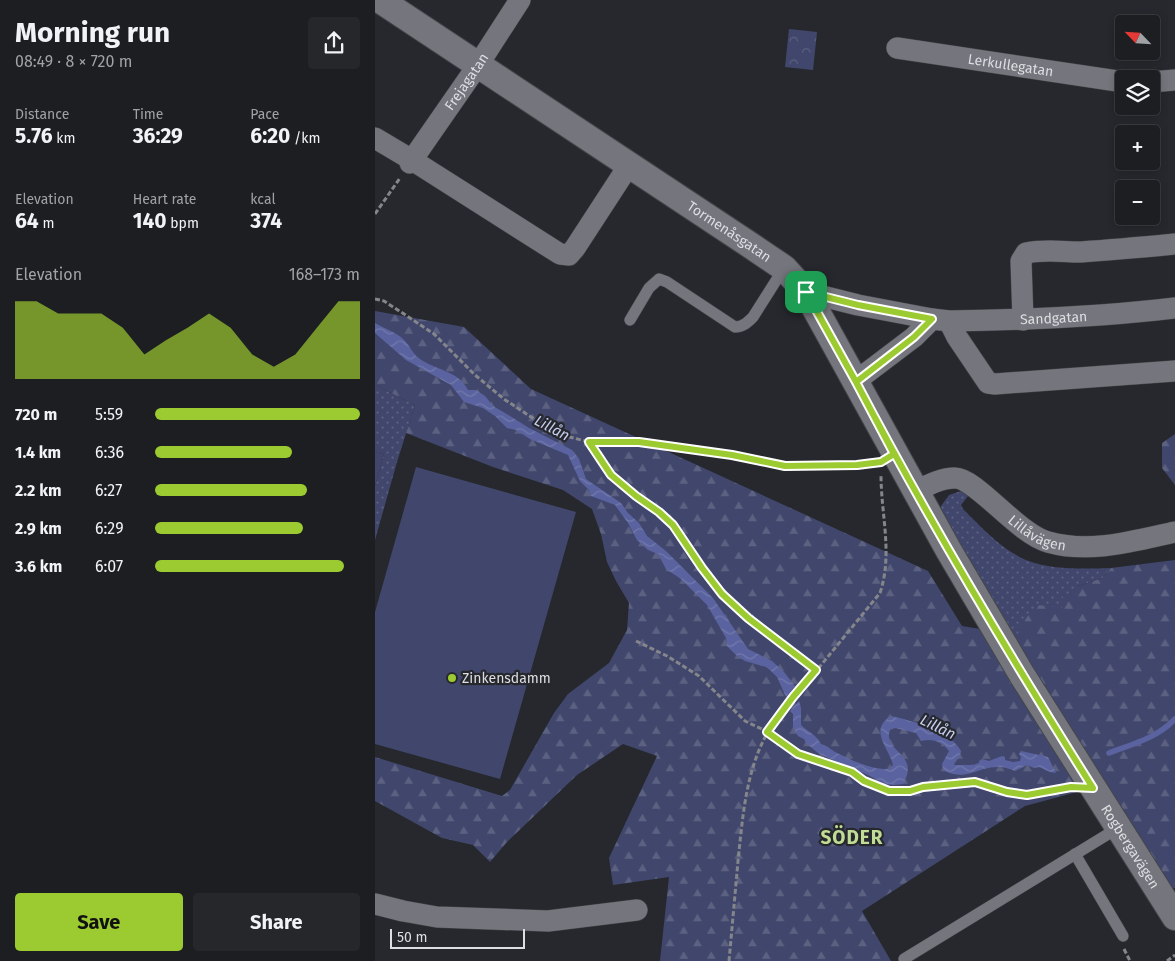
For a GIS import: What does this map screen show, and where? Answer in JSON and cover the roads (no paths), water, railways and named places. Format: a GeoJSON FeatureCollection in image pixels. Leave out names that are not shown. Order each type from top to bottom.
{"type":"FeatureCollection","features":[{"type":"Feature","properties":{"kind":"street","name":"Tormenåsgatan"},"geometry":{"type":"LineString","coordinates":[[380,0],[784,268],[806,292],[856,382],[887,458],[916,491],[949,552],[1022,675]]}},
{"type":"Feature","properties":{"kind":"street","name":"Frejagatan"},"geometry":{"type":"LineString","coordinates":[[411,162],[479,65],[520,0]]}},
{"type":"Feature","properties":{"kind":"street","name":"Lerkullegatan"},"geometry":{"type":"LineString","coordinates":[[897,48],[1115,81]]}},
{"type":"Feature","properties":{"kind":"street"},"geometry":{"type":"LineString","coordinates":[[1160,81],[1175,80]]}},
{"type":"Feature","properties":{"kind":"street"},"geometry":{"type":"LineString","coordinates":[[375,138],[561,254],[569,255],[629,164]]}},
{"type":"Feature","properties":{"kind":"street"},"geometry":{"type":"LineString","coordinates":[[1023,320],[1021,261],[1026,253],[1040,250],[1069,252],[1175,244]]}},
{"type":"Feature","properties":{"kind":"street","name":"Sandgatan"},"geometry":{"type":"LineString","coordinates":[[806,292],[858,305],[941,320],[1023,320],[1175,308]]}},
{"type":"Feature","properties":{"kind":"street"},"geometry":{"type":"LineString","coordinates":[[856,382],[914,337],[941,320],[957,337],[988,383],[1005,384],[1175,370]]}},
{"type":"Feature","properties":{"kind":"street","name":"Lillåvägen"},"geometry":{"type":"LineString","coordinates":[[916,491],[942,479],[957,478],[972,486],[1024,530],[1046,542],[1069,546],[1104,547],[1175,532]]}},
{"type":"Feature","properties":{"kind":"street","name":"Rogbergavägen"},"geometry":{"type":"LineString","coordinates":[[1022,675],[1118,828],[1171,906]]}},
{"type":"Feature","properties":{"kind":"street"},"geometry":{"type":"LineString","coordinates":[[375,904],[437,917],[548,921],[637,910]]}},
{"type":"Feature","properties":{"kind":"lane"},"geometry":{"type":"LineString","coordinates":[[630,320],[649,288],[659,279],[667,282],[735,327],[739,327],[747,323],[753,316],[784,268]]}},
{"type":"Feature","properties":{"kind":"lane"},"geometry":{"type":"LineString","coordinates":[[904,959],[1118,828]]}},
{"type":"Feature","properties":{"kind":"lane"},"geometry":{"type":"LineString","coordinates":[[1075,854],[1123,936]]}},
{"type":"Feature","properties":{"kind":"water"},"geometry":{"type":"Polygon","coordinates":[[[375,323],[400,337],[416,356],[423,361],[460,379],[468,390],[476,390],[485,396],[493,406],[529,428],[572,450],[579,459],[586,479],[621,503],[639,523],[647,536],[666,551],[713,598],[748,649],[772,661],[784,672],[795,686],[786,697],[777,677],[770,670],[745,661],[727,646],[726,638],[707,605],[681,579],[666,569],[658,554],[648,550],[637,540],[615,505],[591,496],[589,490],[580,481],[568,455],[530,439],[516,430],[507,428],[495,416],[483,408],[464,402],[451,385],[406,360],[375,333],[375,323]]]}},
{"type":"Feature","properties":{"kind":"water"},"geometry":{"type":"Polygon","coordinates":[[[799,701],[801,725],[815,736],[821,744],[845,757],[870,767],[889,769],[893,765],[880,733],[884,721],[891,716],[930,728],[948,737],[961,751],[955,765],[973,765],[979,763],[982,759],[989,761],[1002,756],[1005,757],[1005,760],[1020,761],[1021,757],[1019,754],[1021,751],[1048,757],[1056,773],[1027,765],[1015,771],[999,767],[958,775],[943,770],[942,764],[949,751],[943,745],[933,740],[921,741],[916,733],[895,728],[890,730],[889,737],[891,743],[905,759],[907,774],[903,784],[885,784],[818,753],[804,739],[798,736],[793,728],[793,714],[790,711],[799,701]]]}},
{"type":"Feature","properties":{"kind":"waterway","name":"Lillån"},"geometry":{"type":"LineString","coordinates":[[1109,753],[1153,736],[1175,719]]}},
{"type":"Feature","properties":{"kind":"place","name":"Zinkensdamm"},"geometry":{"type":"Point","coordinates":[452,678]}},
{"type":"Feature","properties":{"kind":"district","name":"SÖDER"},"geometry":{"type":"Point","coordinates":[852,837]}}]}
